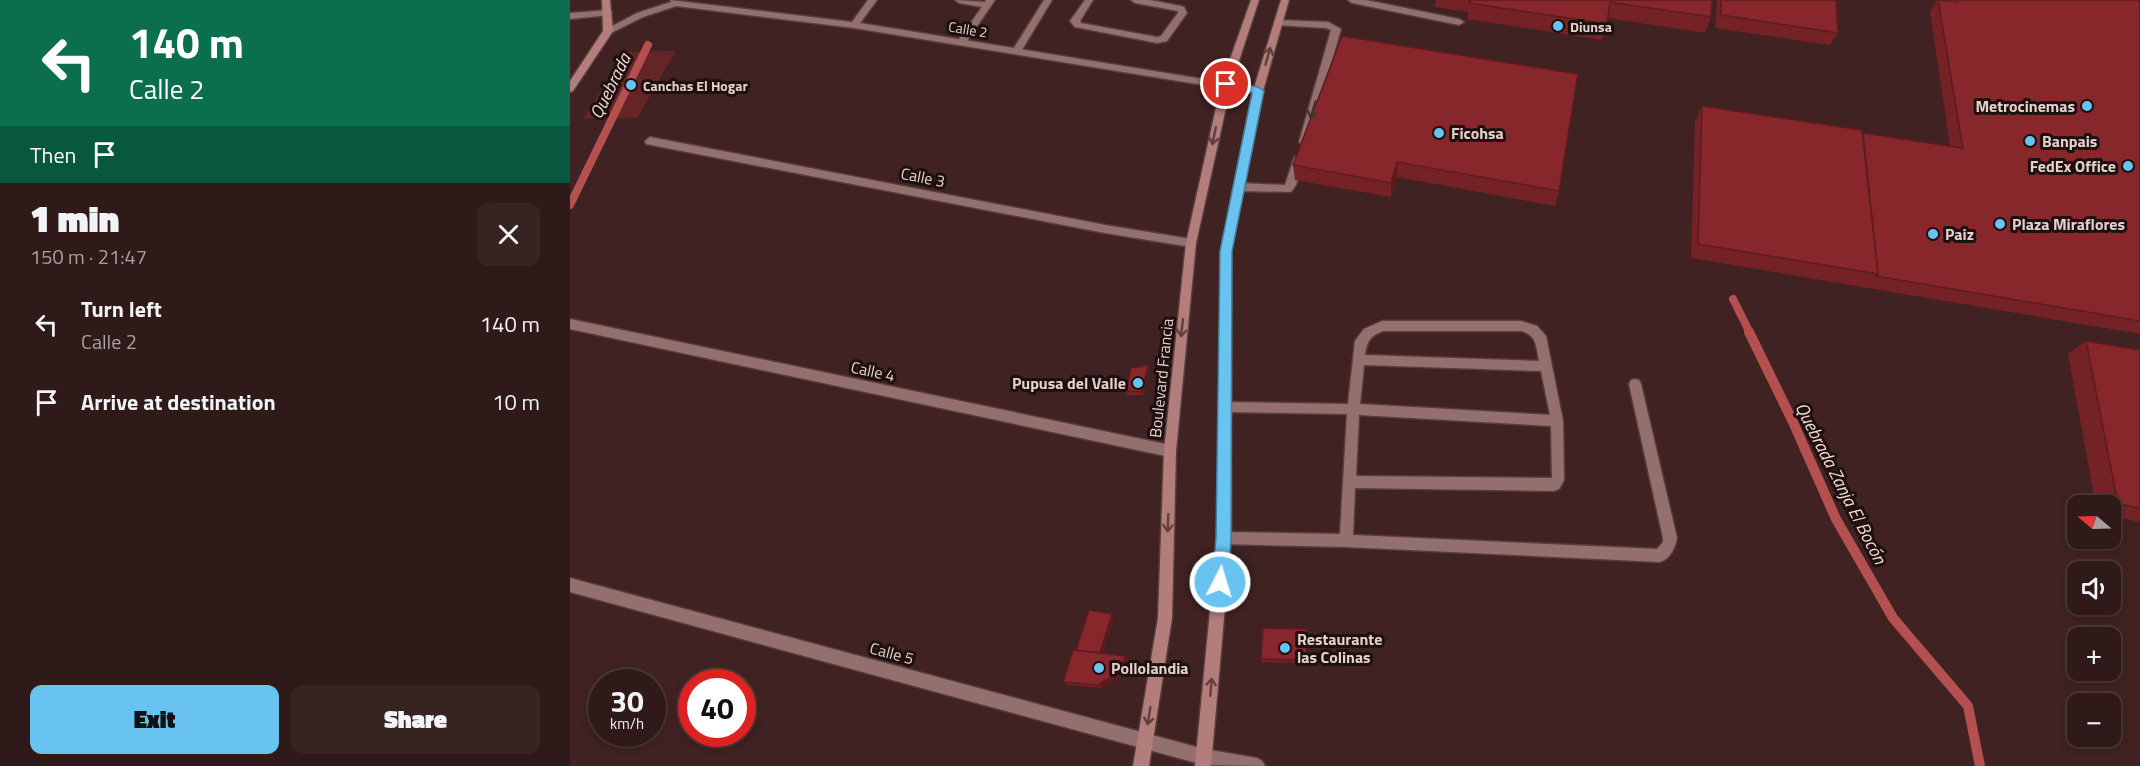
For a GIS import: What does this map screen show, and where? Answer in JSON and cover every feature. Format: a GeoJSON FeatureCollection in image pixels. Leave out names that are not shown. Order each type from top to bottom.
{"type":"FeatureCollection","features":[{"type":"Feature","properties":{"kind":"street"},"geometry":{"type":"LineString","coordinates":[[606,0],[608,31]]}},
{"type":"Feature","properties":{"kind":"street"},"geometry":{"type":"LineString","coordinates":[[854,25],[873,0]]}},
{"type":"Feature","properties":{"kind":"street"},"geometry":{"type":"LineString","coordinates":[[959,0],[989,3],[962,42]]}},
{"type":"Feature","properties":{"kind":"street"},"geometry":{"type":"LineString","coordinates":[[1017,51],[1048,0]]}},
{"type":"Feature","properties":{"kind":"street"},"geometry":{"type":"LineString","coordinates":[[1089,0],[1075,21],[1078,25],[1157,40],[1164,39],[1183,13],[1181,9],[1155,2],[1135,0]]}},
{"type":"Feature","properties":{"kind":"street","name":"Boulevard Francia"},"geometry":{"type":"LineString","coordinates":[[1141,766],[1165,618],[1170,452],[1191,243],[1226,84],[1255,0]]}},
{"type":"Feature","properties":{"kind":"street"},"geometry":{"type":"LineString","coordinates":[[1204,762],[1224,538],[1226,251],[1258,91],[1285,0]]}},
{"type":"Feature","properties":{"kind":"street"},"geometry":{"type":"LineString","coordinates":[[1352,0],[1459,22]]}},
{"type":"Feature","properties":{"kind":"street"},"geometry":{"type":"LineString","coordinates":[[570,89],[608,31],[675,1]]}},
{"type":"Feature","properties":{"kind":"street","name":"Calle 2"},"geometry":{"type":"LineString","coordinates":[[675,1],[854,25],[1258,91]]}},
{"type":"Feature","properties":{"kind":"street"},"geometry":{"type":"LineString","coordinates":[[570,15],[608,13]]}},
{"type":"Feature","properties":{"kind":"street"},"geometry":{"type":"LineString","coordinates":[[1239,187],[1277,190],[1287,189],[1291,185],[1336,29],[1328,25],[1278,23]]}},
{"type":"Feature","properties":{"kind":"street","name":"Calle 3"},"geometry":{"type":"LineString","coordinates":[[650,141],[1105,229],[1191,243]]}},
{"type":"Feature","properties":{"kind":"street","name":"Calle 4"},"geometry":{"type":"LineString","coordinates":[[570,324],[1170,452]]}},
{"type":"Feature","properties":{"kind":"street"},"geometry":{"type":"LineString","coordinates":[[1346,541],[1349,482],[1353,409],[1361,341],[1368,332],[1382,326],[1521,326],[1533,329],[1540,336],[1557,421],[1558,480],[1554,485],[1349,482]]}},
{"type":"Feature","properties":{"kind":"street"},"geometry":{"type":"LineString","coordinates":[[1360,360],[1547,366]]}},
{"type":"Feature","properties":{"kind":"street"},"geometry":{"type":"LineString","coordinates":[[1224,538],[1346,541],[1660,556],[1669,545],[1670,538],[1635,384]]}},
{"type":"Feature","properties":{"kind":"street"},"geometry":{"type":"LineString","coordinates":[[1225,407],[1353,409],[1557,421]]}},
{"type":"Feature","properties":{"kind":"street","name":"Calle 5"},"geometry":{"type":"LineString","coordinates":[[570,585],[1146,740],[1204,762],[1257,766]]}},
{"type":"Feature","properties":{"kind":"shaded area","name":"Canchas El Hogar"},"geometry":{"type":"Polygon","coordinates":[[[676,51],[637,118],[583,119],[625,52],[676,51]]]}},
{"type":"Feature","properties":{"kind":"building"},"geometry":{"type":"Polygon","coordinates":[[[1470,0],[1712,0],[1711,17],[1610,2],[1607,24],[1469,3],[1470,0]]]}},
{"type":"Feature","properties":{"kind":"building"},"geometry":{"type":"Polygon","coordinates":[[[1721,0],[1836,0],[1838,33],[1721,15],[1721,0]]]}},
{"type":"Feature","properties":{"kind":"building","name":"Plaza Miraflores"},"geometry":{"type":"Polygon","coordinates":[[[1938,0],[1958,2],[1958,0],[2140,0],[2140,321],[1876,276],[1878,274],[1863,133],[1963,148],[1938,0]]]}},
{"type":"Feature","properties":{"kind":"building","name":"Ficohsa"},"geometry":{"type":"Polygon","coordinates":[[[1342,36],[1578,74],[1559,191],[1397,162],[1391,183],[1293,165],[1342,36]]]}},
{"type":"Feature","properties":{"kind":"building"},"geometry":{"type":"Polygon","coordinates":[[[1702,106],[1862,130],[1878,274],[1698,244],[1702,106]]]}},
{"type":"Feature","properties":{"kind":"building"},"geometry":{"type":"Polygon","coordinates":[[[2086,341],[2140,350],[2140,508],[2121,505],[2121,495],[2116,495],[2086,341]]]}},
{"type":"Feature","properties":{"kind":"building","name":"Pupusa del Valle"},"geometry":{"type":"Polygon","coordinates":[[[1148,365],[1142,392],[1126,391],[1131,368],[1148,365]]]}},
{"type":"Feature","properties":{"kind":"building"},"geometry":{"type":"Polygon","coordinates":[[[1089,610],[1112,614],[1100,653],[1076,650],[1089,610]]]}},
{"type":"Feature","properties":{"kind":"building","name":"Restaurante las Colinas"},"geometry":{"type":"Polygon","coordinates":[[[1263,628],[1307,629],[1306,660],[1261,659],[1263,628]]]}},
{"type":"Feature","properties":{"kind":"building","name":"Pollolandia"},"geometry":{"type":"Polygon","coordinates":[[[1073,650],[1126,656],[1117,674],[1098,685],[1063,682],[1073,650]]]}},
{"type":"Feature","properties":{"kind":"waterway","name":"Quebrada"},"geometry":{"type":"LineString","coordinates":[[570,205],[648,45]]}},
{"type":"Feature","properties":{"kind":"waterway","name":"Quebrada Zanja El Bocón"},"geometry":{"type":"LineString","coordinates":[[1733,299],[1750,333]]}},
{"type":"Feature","properties":{"kind":"waterway","name":"Quebrada Zanja El Bocón"},"geometry":{"type":"LineString","coordinates":[[1749,332],[1793,422],[1836,519],[1893,618],[1968,706],[1980,766]]}},
{"type":"Feature","properties":{"kind":"place","name":"Diunsa"},"geometry":{"type":"Point","coordinates":[1558,26]}},
{"type":"Feature","properties":{"kind":"place","name":"Canchas El Hogar"},"geometry":{"type":"Point","coordinates":[631,85]}},
{"type":"Feature","properties":{"kind":"place","name":"Metrocinemas"},"geometry":{"type":"Point","coordinates":[2087,106]}},
{"type":"Feature","properties":{"kind":"place","name":"Ficohsa"},"geometry":{"type":"Point","coordinates":[1439,133]}},
{"type":"Feature","properties":{"kind":"place","name":"Banpais"},"geometry":{"type":"Point","coordinates":[2030,141]}},
{"type":"Feature","properties":{"kind":"place","name":"FedEx Office"},"geometry":{"type":"Point","coordinates":[2128,166]}},
{"type":"Feature","properties":{"kind":"place","name":"Plaza Miraflores"},"geometry":{"type":"Point","coordinates":[2000,224]}},
{"type":"Feature","properties":{"kind":"place","name":"Paiz"},"geometry":{"type":"Point","coordinates":[1933,234]}},
{"type":"Feature","properties":{"kind":"place","name":"Pupusa del Valle"},"geometry":{"type":"Point","coordinates":[1138,383]}},
{"type":"Feature","properties":{"kind":"place","name":"Restaurante las Colinas"},"geometry":{"type":"Point","coordinates":[1285,648]}},
{"type":"Feature","properties":{"kind":"place","name":"Pollolandia"},"geometry":{"type":"Point","coordinates":[1099,668]}},
{"type":"Feature","properties":{"kind":"route"},"geometry":{"type":"LineString","coordinates":[[1220,582],[1224,538],[1226,251],[1258,91],[1226,84]]}}]}
